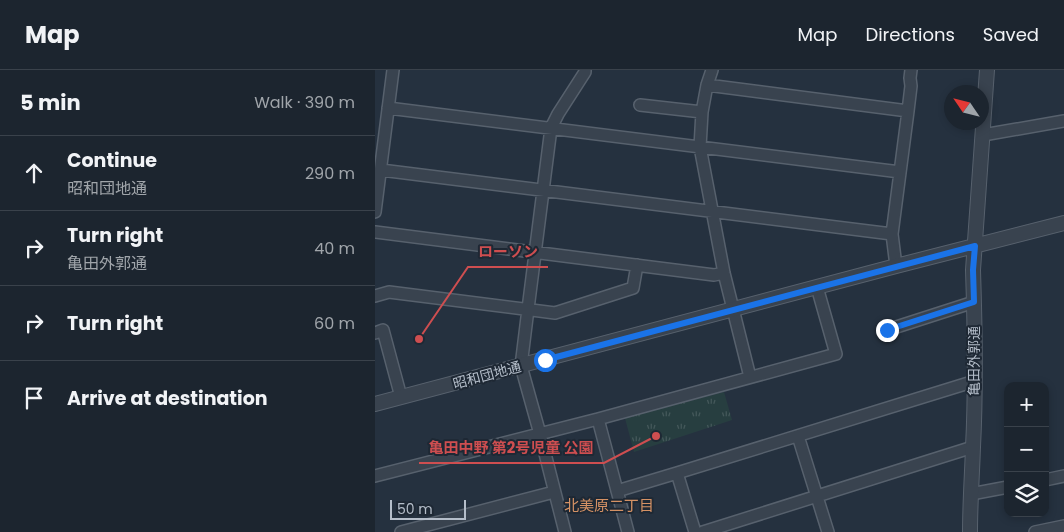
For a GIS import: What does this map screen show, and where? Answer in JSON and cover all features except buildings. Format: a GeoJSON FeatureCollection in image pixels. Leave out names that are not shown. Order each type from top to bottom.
{"type":"FeatureCollection","features":[{"type":"Feature","properties":{"kind":"street"},"geometry":{"type":"LineString","coordinates":[[375,212],[393,70]]}},
{"type":"Feature","properties":{"kind":"street"},"geometry":{"type":"LineString","coordinates":[[712,70],[707,85],[703,112],[701,147],[724,273],[750,377]]}},
{"type":"Feature","properties":{"kind":"street"},"geometry":{"type":"LineString","coordinates":[[896,266],[892,234],[909,110],[911,70]]}},
{"type":"Feature","properties":{"kind":"street","name":"亀田外郭通"},"geometry":{"type":"LineString","coordinates":[[969,532],[975,380],[973,270],[987,70]]}},
{"type":"Feature","properties":{"kind":"street"},"geometry":{"type":"LineString","coordinates":[[565,532],[521,366],[551,128],[582,71]]}},
{"type":"Feature","properties":{"kind":"street"},"geometry":{"type":"LineString","coordinates":[[707,85],[909,110]]}},
{"type":"Feature","properties":{"kind":"street"},"geometry":{"type":"LineString","coordinates":[[640,105],[703,112]]}},
{"type":"Feature","properties":{"kind":"street"},"geometry":{"type":"LineString","coordinates":[[388,108],[900,172]]}},
{"type":"Feature","properties":{"kind":"street"},"geometry":{"type":"LineString","coordinates":[[983,135],[1064,121]]}},
{"type":"Feature","properties":{"kind":"street"},"geometry":{"type":"LineString","coordinates":[[381,170],[892,234]]}},
{"type":"Feature","properties":{"kind":"street","name":"昭和団地通"},"geometry":{"type":"LineString","coordinates":[[375,404],[1064,223]]}},
{"type":"Feature","properties":{"kind":"street"},"geometry":{"type":"LineString","coordinates":[[375,232],[714,275],[724,273]]}},
{"type":"Feature","properties":{"kind":"street"},"geometry":{"type":"LineString","coordinates":[[375,296],[389,292],[555,313],[633,288],[637,265]]}},
{"type":"Feature","properties":{"kind":"street"},"geometry":{"type":"LineString","coordinates":[[375,476],[598,419],[836,354],[817,287]]}},
{"type":"Feature","properties":{"kind":"street"},"geometry":{"type":"LineString","coordinates":[[887,330],[974,302]]}},
{"type":"Feature","properties":{"kind":"street"},"geometry":{"type":"LineString","coordinates":[[375,333],[383,330],[401,397]]}},
{"type":"Feature","properties":{"kind":"street"},"geometry":{"type":"LineString","coordinates":[[617,491],[975,380]]}},
{"type":"Feature","properties":{"kind":"street"},"geometry":{"type":"LineString","coordinates":[[598,419],[628,532]]}},
{"type":"Feature","properties":{"kind":"street"},"geometry":{"type":"LineString","coordinates":[[798,436],[828,532]]}},
{"type":"Feature","properties":{"kind":"street"},"geometry":{"type":"LineString","coordinates":[[703,532],[973,447]]}},
{"type":"Feature","properties":{"kind":"street"},"geometry":{"type":"LineString","coordinates":[[677,473],[695,532]]}},
{"type":"Feature","properties":{"kind":"street"},"geometry":{"type":"LineString","coordinates":[[1049,479],[1064,476]]}},
{"type":"Feature","properties":{"kind":"street"},"geometry":{"type":"LineString","coordinates":[[971,494],[1004,488]]}},
{"type":"Feature","properties":{"kind":"street"},"geometry":{"type":"LineString","coordinates":[[401,532],[554,492]]}},
{"type":"Feature","properties":{"kind":"street"},"geometry":{"type":"LineString","coordinates":[[1035,532],[1064,526]]}},
{"type":"Feature","properties":{"kind":"green space"},"geometry":{"type":"Polygon","coordinates":[[[724,392],[732,420],[634,452],[625,418],[724,392]]]}},
{"type":"Feature","properties":{"kind":"place","name":"ローソン"},"geometry":{"type":"Point","coordinates":[419,339]}},
{"type":"Feature","properties":{"kind":"place","name":"亀田中野 第2号児童 公園"},"geometry":{"type":"Point","coordinates":[656,436]}},
{"type":"Feature","properties":{"kind":"district","name":"北美原二丁目"},"geometry":{"type":"Point","coordinates":[609,506]}},
{"type":"Feature","properties":{"kind":"route"},"geometry":{"type":"LineString","coordinates":[[545,360],[975,246],[973,270],[974,302],[887,330]]}}]}
